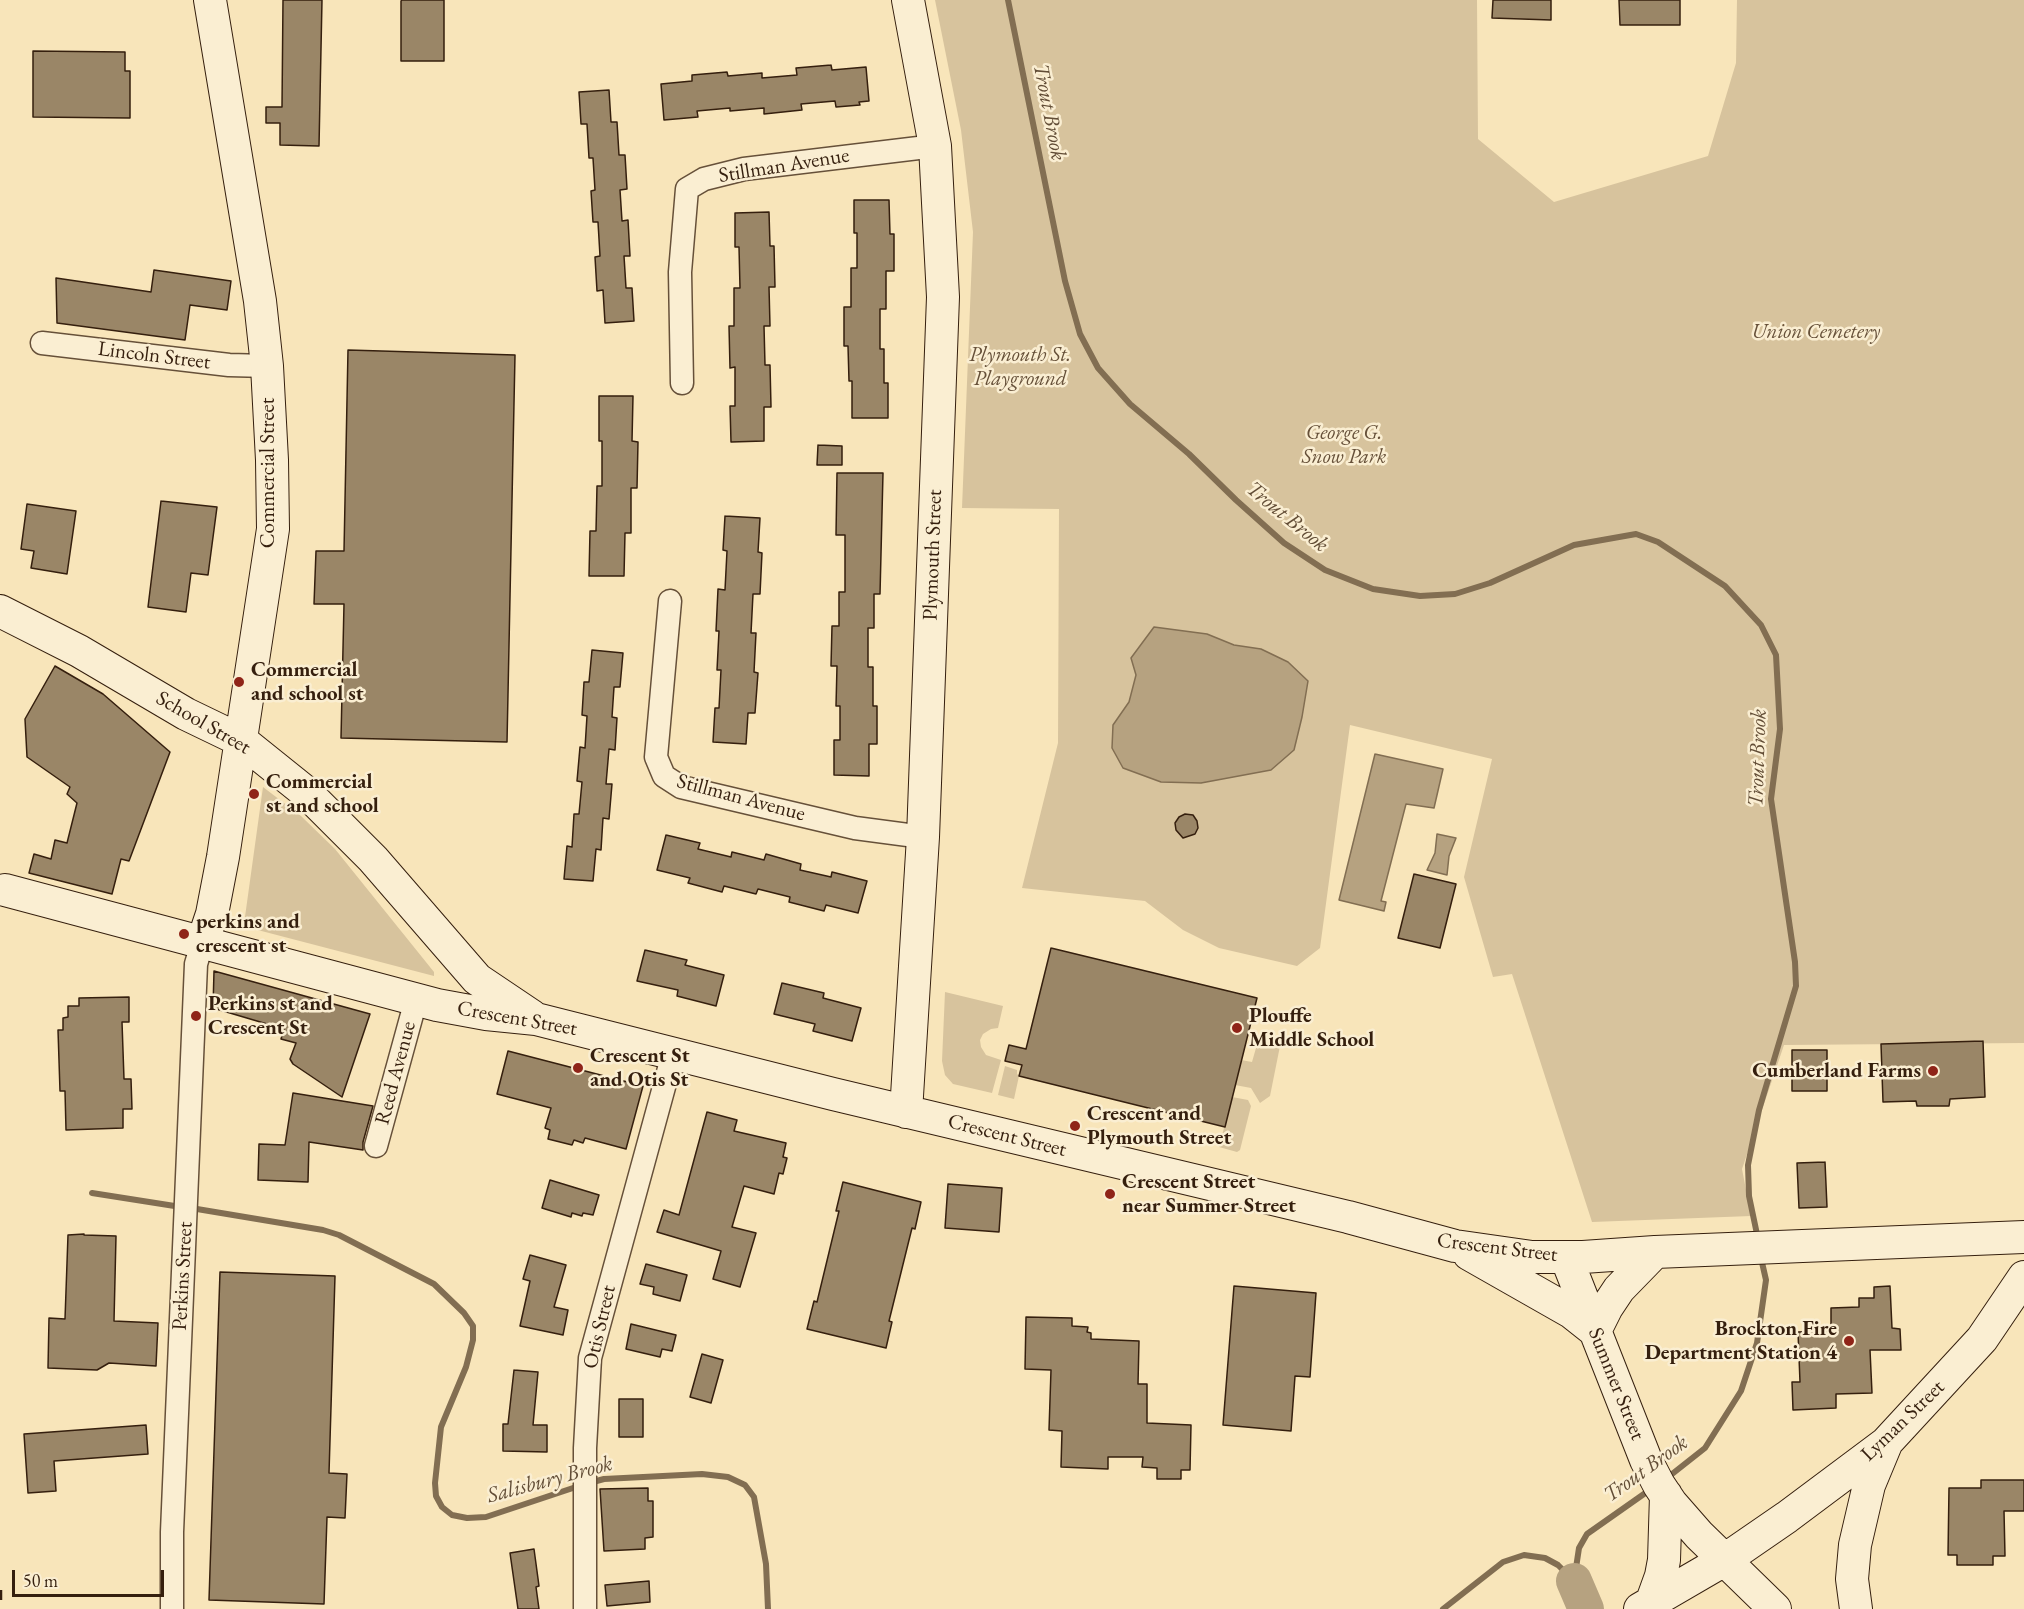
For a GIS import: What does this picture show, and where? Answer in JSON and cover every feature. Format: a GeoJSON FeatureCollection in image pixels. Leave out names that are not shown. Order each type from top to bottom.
{"type":"FeatureCollection","features":[{"type":"Feature","properties":{"kind":"main road","name":"Commercial Street"},"geometry":{"type":"LineString","coordinates":[[202,944],[212,915],[219,881],[273,529],[267,366],[260,301],[210,0]]}},
{"type":"Feature","properties":{"kind":"main road","name":"Plymouth Street"},"geometry":{"type":"LineString","coordinates":[[906,1112],[922,837],[943,297],[935,146],[908,0]]}},
{"type":"Feature","properties":{"kind":"main road","name":"School Street"},"geometry":{"type":"LineString","coordinates":[[0,610],[79,651],[186,714],[242,741],[308,795],[366,851],[477,979],[536,1019]]}},
{"type":"Feature","properties":{"kind":"main road","name":"Crescent Street"},"geometry":{"type":"LineString","coordinates":[[5,890],[416,1000],[486,1014],[536,1019],[1455,1246],[1532,1257],[1566,1257],[2024,1238]]}},
{"type":"Feature","properties":{"kind":"main road"},"geometry":{"type":"LineString","coordinates":[[1455,1246],[1571,1311],[1595,1331],[1619,1289],[1656,1252]]}},
{"type":"Feature","properties":{"kind":"main road","name":"Summer Street"},"geometry":{"type":"LineString","coordinates":[[1566,1257],[1646,1460],[1665,1495],[1699,1535],[1726,1559],[1774,1609]]}},
{"type":"Feature","properties":{"kind":"main road","name":"Lyman Street"},"geometry":{"type":"LineString","coordinates":[[1646,1605],[1726,1559],[1787,1517],[1886,1443],[1982,1339],[2024,1277]]}},
{"type":"Feature","properties":{"kind":"main road"},"geometry":{"type":"LineString","coordinates":[[1856,1609],[1852,1579],[1855,1545],[1869,1485],[1886,1443]]}},
{"type":"Feature","properties":{"kind":"main road"},"geometry":{"type":"LineString","coordinates":[[1646,1605],[1661,1576],[1664,1560],[1665,1495]]}},
{"type":"Feature","properties":{"kind":"street","name":"Stillman Avenue"},"geometry":{"type":"LineString","coordinates":[[682,383],[680,272],[687,189],[704,179],[744,169],[935,146]]}},
{"type":"Feature","properties":{"kind":"street","name":"Lincoln Street"},"geometry":{"type":"LineString","coordinates":[[42,343],[229,365],[267,366]]}},
{"type":"Feature","properties":{"kind":"street","name":"Stillman Avenue"},"geometry":{"type":"LineString","coordinates":[[670,601],[656,757],[664,776],[681,787],[855,828],[922,837]]}},
{"type":"Feature","properties":{"kind":"street","name":"Perkins Street"},"geometry":{"type":"LineString","coordinates":[[172,1609],[172,1532],[196,964],[202,944]]}},
{"type":"Feature","properties":{"kind":"street","name":"Reed Avenue"},"geometry":{"type":"LineString","coordinates":[[376,1146],[416,1000]]}},
{"type":"Feature","properties":{"kind":"street","name":"Otis Street"},"geometry":{"type":"LineString","coordinates":[[585,1609],[584,1503],[590,1358],[673,1054]]}},
{"type":"Feature","properties":{"kind":"green space","name":"George G. Snow Park"},"geometry":{"type":"Polygon","coordinates":[[[935,0],[1477,0],[1478,139],[1554,202],[1708,156],[1736,63],[1737,0],[2024,0],[2024,1043],[1784,1045],[1742,1169],[1751,1216],[1592,1222],[1512,974],[1493,977],[1464,877],[1492,759],[1350,725],[1320,948],[1297,966],[1219,948],[1183,930],[1145,901],[1022,888],[1058,743],[1059,509],[962,508],[973,232],[961,130],[935,0]]]}},
{"type":"Feature","properties":{"kind":"green space"},"geometry":{"type":"Polygon","coordinates":[[[263,787],[301,816],[335,849],[434,972],[434,976],[250,928],[244,924],[263,787]]]}},
{"type":"Feature","properties":{"kind":"green space"},"geometry":{"type":"Polygon","coordinates":[[[945,992],[1003,1006],[998,1028],[983,1034],[980,1040],[986,1055],[1001,1060],[992,1093],[953,1084],[945,1075],[942,1061],[945,992]]]}},
{"type":"Feature","properties":{"kind":"green space"},"geometry":{"type":"Polygon","coordinates":[[[1262,1040],[1280,1046],[1270,1096],[1260,1103],[1251,1088],[1235,1085],[1241,1060],[1252,1062],[1258,1041],[1262,1040]]]}},
{"type":"Feature","properties":{"kind":"green space"},"geometry":{"type":"Polygon","coordinates":[[[1005,1066],[1017,1070],[1019,1076],[1014,1099],[998,1095],[1005,1066]]]}},
{"type":"Feature","properties":{"kind":"green space"},"geometry":{"type":"Polygon","coordinates":[[[1232,1097],[1248,1100],[1251,1106],[1240,1150],[1237,1152],[1219,1147],[1232,1097]]]}},
{"type":"Feature","properties":{"kind":"shaded area"},"geometry":{"type":"Polygon","coordinates":[[[1154,627],[1207,634],[1234,645],[1261,649],[1288,662],[1308,681],[1294,750],[1271,770],[1201,783],[1161,782],[1123,768],[1112,748],[1113,725],[1129,702],[1136,675],[1131,658],[1154,627]]]}},
{"type":"Feature","properties":{"kind":"shaded area"},"geometry":{"type":"Polygon","coordinates":[[[1375,754],[1443,769],[1434,808],[1406,804],[1381,901],[1386,902],[1384,911],[1339,900],[1375,754]]]}},
{"type":"Feature","properties":{"kind":"shaded area"},"geometry":{"type":"Polygon","coordinates":[[[1437,834],[1456,838],[1449,856],[1447,875],[1427,870],[1435,853],[1437,834]]]}},
{"type":"Feature","properties":{"kind":"building"},"geometry":{"type":"Polygon","coordinates":[[[283,0],[322,0],[319,146],[280,145],[280,123],[266,123],[266,107],[282,107],[283,0]]]}},
{"type":"Feature","properties":{"kind":"building"},"geometry":{"type":"Polygon","coordinates":[[[402,0],[444,0],[444,61],[401,61],[402,0]]]}},
{"type":"Feature","properties":{"kind":"building"},"geometry":{"type":"Polygon","coordinates":[[[1493,0],[1551,0],[1551,20],[1492,18],[1493,0]]]}},
{"type":"Feature","properties":{"kind":"building"},"geometry":{"type":"Polygon","coordinates":[[[1619,0],[1680,0],[1680,25],[1620,25],[1619,0]]]}},
{"type":"Feature","properties":{"kind":"building"},"geometry":{"type":"Polygon","coordinates":[[[33,51],[125,52],[125,71],[130,71],[130,118],[33,117],[33,51]]]}},
{"type":"Feature","properties":{"kind":"building"},"geometry":{"type":"Polygon","coordinates":[[[831,65],[832,70],[866,67],[869,101],[859,102],[860,105],[836,107],[835,101],[801,104],[802,110],[764,114],[764,108],[697,111],[698,117],[664,120],[661,84],[692,81],[692,75],[727,72],[728,76],[762,73],[762,78],[797,75],[796,68],[831,65]]]}},
{"type":"Feature","properties":{"kind":"building"},"geometry":{"type":"Polygon","coordinates":[[[609,90],[611,122],[617,122],[619,155],[625,155],[627,189],[620,190],[622,221],[628,220],[630,256],[624,256],[626,288],[632,288],[634,321],[605,323],[603,290],[597,291],[595,257],[600,256],[598,222],[593,222],[591,191],[595,190],[593,158],[589,158],[587,124],[581,124],[579,92],[609,90]]]}},
{"type":"Feature","properties":{"kind":"building"},"geometry":{"type":"Polygon","coordinates":[[[854,200],[889,200],[890,234],[894,234],[894,271],[886,271],[886,309],[880,309],[880,349],[884,349],[884,383],[888,383],[888,418],[852,418],[852,381],[849,381],[848,346],[844,346],[844,307],[851,307],[851,268],[857,268],[854,200]]]}},
{"type":"Feature","properties":{"kind":"building"},"geometry":{"type":"Polygon","coordinates":[[[769,212],[770,246],[774,246],[775,287],[769,287],[770,326],[764,326],[765,365],[770,365],[771,407],[764,407],[764,441],[731,442],[730,406],[735,406],[735,367],[730,368],[729,326],[734,326],[734,288],[740,288],[739,247],[735,247],[735,213],[769,212]]]}},
{"type":"Feature","properties":{"kind":"building"},"geometry":{"type":"Polygon","coordinates":[[[154,270],[231,281],[227,310],[190,305],[185,340],[57,323],[56,278],[151,292],[154,270]]]}},
{"type":"Feature","properties":{"kind":"building"},"geometry":{"type":"Polygon","coordinates":[[[348,350],[515,355],[507,742],[341,738],[344,604],[314,604],[316,551],[344,551],[348,350]]]}},
{"type":"Feature","properties":{"kind":"building"},"geometry":{"type":"Polygon","coordinates":[[[599,396],[633,396],[632,441],[638,442],[637,488],[631,488],[631,533],[625,533],[624,576],[589,576],[590,531],[596,531],[597,486],[602,486],[599,396]]]}},
{"type":"Feature","properties":{"kind":"building"},"geometry":{"type":"Polygon","coordinates":[[[818,445],[842,446],[842,465],[817,465],[818,445]]]}},
{"type":"Feature","properties":{"kind":"building"},"geometry":{"type":"Polygon","coordinates":[[[837,473],[883,473],[880,594],[874,594],[874,628],[868,628],[868,667],[873,667],[873,706],[877,706],[877,744],[869,744],[869,776],[834,775],[834,740],[840,740],[840,706],[836,706],[837,666],[831,666],[832,626],[839,626],[839,592],[845,592],[845,535],[836,535],[837,473]]]}},
{"type":"Feature","properties":{"kind":"building"},"geometry":{"type":"Polygon","coordinates":[[[161,501],[217,507],[208,575],[191,573],[186,612],[148,607],[161,501]]]}},
{"type":"Feature","properties":{"kind":"building"},"geometry":{"type":"Polygon","coordinates":[[[27,504],[76,511],[67,574],[31,568],[34,551],[21,549],[27,504]]]}},
{"type":"Feature","properties":{"kind":"building"},"geometry":{"type":"Polygon","coordinates":[[[725,516],[760,518],[758,552],[762,553],[760,594],[753,594],[751,633],[756,633],[754,672],[758,673],[755,713],[748,713],[746,744],[713,742],[715,708],[719,708],[721,670],[717,670],[719,631],[716,631],[718,589],[725,590],[727,551],[723,550],[725,516]]]}},
{"type":"Feature","properties":{"kind":"building"},"geometry":{"type":"Polygon","coordinates":[[[592,650],[623,653],[620,687],[614,687],[612,717],[617,718],[615,750],[609,749],[606,784],[612,784],[609,819],[603,818],[601,850],[596,849],[593,881],[564,879],[567,846],[572,847],[574,814],[579,814],[582,782],[577,781],[580,747],[585,748],[587,716],[582,715],[584,682],[589,682],[592,650]]]}},
{"type":"Feature","properties":{"kind":"building"},"geometry":{"type":"Polygon","coordinates":[[[55,666],[103,694],[170,752],[129,861],[121,859],[112,894],[29,873],[34,854],[51,859],[55,840],[67,843],[77,803],[67,794],[70,787],[27,757],[25,719],[55,666]]]}},
{"type":"Feature","properties":{"kind":"building"},"geometry":{"type":"Polygon","coordinates":[[[1185,814],[1193,815],[1198,828],[1195,834],[1183,838],[1176,830],[1175,823],[1185,814]]]}},
{"type":"Feature","properties":{"kind":"building"},"geometry":{"type":"Polygon","coordinates":[[[666,835],[700,843],[698,849],[731,857],[732,852],[764,860],[766,854],[801,864],[800,870],[831,877],[832,872],[867,881],[858,913],[826,905],[824,911],[789,902],[790,897],[758,889],[756,894],[724,886],[722,892],[688,883],[690,878],[657,870],[666,835]]]}},
{"type":"Feature","properties":{"kind":"building"},"geometry":{"type":"Polygon","coordinates":[[[1414,874],[1456,884],[1440,948],[1398,938],[1414,874]]]}},
{"type":"Feature","properties":{"kind":"building"},"geometry":{"type":"Polygon","coordinates":[[[1051,948],[1257,998],[1225,1127],[1019,1076],[1022,1065],[1005,1061],[1009,1045],[1026,1049],[1051,948]]]}},
{"type":"Feature","properties":{"kind":"building"},"geometry":{"type":"Polygon","coordinates":[[[645,950],[687,960],[685,965],[724,975],[716,1006],[677,996],[678,990],[637,981],[645,950]]]}},
{"type":"Feature","properties":{"kind":"building"},"geometry":{"type":"Polygon","coordinates":[[[214,971],[370,1014],[342,1097],[293,1064],[290,1059],[296,1043],[281,1039],[284,1029],[213,1008],[214,971]]]}},
{"type":"Feature","properties":{"kind":"building"},"geometry":{"type":"Polygon","coordinates":[[[782,983],[824,993],[823,998],[861,1008],[852,1041],[813,1031],[815,1024],[774,1014],[782,983]]]}},
{"type":"Feature","properties":{"kind":"building"},"geometry":{"type":"Polygon","coordinates":[[[129,997],[129,1022],[122,1022],[124,1079],[131,1079],[132,1109],[123,1109],[123,1128],[66,1130],[65,1091],[60,1091],[58,1030],[63,1030],[63,1018],[68,1017],[68,1006],[79,1006],[79,998],[129,997]]]}},
{"type":"Feature","properties":{"kind":"building","name":"Cumberland Farms"},"geometry":{"type":"Polygon","coordinates":[[[1983,1041],[1985,1097],[1950,1099],[1949,1106],[1917,1106],[1916,1101],[1883,1102],[1881,1044],[1983,1041]]]}},
{"type":"Feature","properties":{"kind":"building"},"geometry":{"type":"Polygon","coordinates":[[[1792,1050],[1827,1050],[1827,1091],[1792,1091],[1792,1050]]]}},
{"type":"Feature","properties":{"kind":"building"},"geometry":{"type":"Polygon","coordinates":[[[508,1051],[643,1086],[626,1149],[585,1138],[583,1143],[574,1140],[572,1145],[548,1139],[550,1130],[545,1128],[551,1108],[497,1094],[508,1051]]]}},
{"type":"Feature","properties":{"kind":"building"},"geometry":{"type":"Polygon","coordinates":[[[293,1093],[373,1106],[363,1150],[309,1142],[308,1182],[258,1180],[259,1144],[285,1145],[293,1093]]]}},
{"type":"Feature","properties":{"kind":"building"},"geometry":{"type":"Polygon","coordinates":[[[707,1112],[737,1120],[734,1131],[786,1143],[783,1157],[787,1158],[783,1174],[779,1173],[774,1194],[744,1186],[732,1227],[756,1233],[740,1287],[713,1279],[721,1251],[657,1232],[664,1210],[679,1215],[707,1112]]]}},
{"type":"Feature","properties":{"kind":"building"},"geometry":{"type":"Polygon","coordinates":[[[1825,1162],[1827,1207],[1799,1208],[1797,1163],[1825,1162]]]}},
{"type":"Feature","properties":{"kind":"building"},"geometry":{"type":"Polygon","coordinates":[[[550,1180],[599,1195],[593,1215],[583,1213],[582,1216],[572,1213],[571,1217],[542,1208],[550,1180]]]}},
{"type":"Feature","properties":{"kind":"building"},"geometry":{"type":"Polygon","coordinates":[[[843,1182],[921,1202],[915,1229],[912,1228],[889,1321],[892,1322],[886,1348],[807,1329],[814,1301],[817,1302],[839,1211],[836,1211],[843,1182]]]}},
{"type":"Feature","properties":{"kind":"building"},"geometry":{"type":"Polygon","coordinates":[[[948,1184],[1002,1188],[999,1232],[945,1228],[948,1184]]]}},
{"type":"Feature","properties":{"kind":"building"},"geometry":{"type":"Polygon","coordinates":[[[68,1235],[116,1236],[114,1321],[158,1323],[156,1366],[109,1363],[97,1370],[48,1368],[49,1318],[65,1319],[68,1235]]]}},
{"type":"Feature","properties":{"kind":"building"},"geometry":{"type":"Polygon","coordinates":[[[530,1255],[566,1265],[554,1307],[568,1310],[563,1335],[520,1326],[530,1281],[523,1279],[530,1255]]]}},
{"type":"Feature","properties":{"kind":"building"},"geometry":{"type":"Polygon","coordinates":[[[646,1264],[687,1275],[680,1301],[653,1294],[654,1287],[640,1284],[646,1264]]]}},
{"type":"Feature","properties":{"kind":"building"},"geometry":{"type":"Polygon","coordinates":[[[220,1272],[335,1276],[329,1473],[347,1474],[345,1518],[327,1517],[324,1604],[209,1600],[220,1272]]]}},
{"type":"Feature","properties":{"kind":"building"},"geometry":{"type":"Polygon","coordinates":[[[1234,1286],[1316,1293],[1310,1377],[1295,1376],[1291,1431],[1223,1425],[1234,1286]]]}},
{"type":"Feature","properties":{"kind":"building","name":"Brockton Fire Department Station 4"},"geometry":{"type":"Polygon","coordinates":[[[1890,1286],[1892,1328],[1900,1329],[1901,1350],[1870,1350],[1872,1393],[1836,1394],[1836,1408],[1793,1410],[1792,1382],[1800,1382],[1798,1332],[1831,1331],[1831,1308],[1859,1307],[1859,1298],[1874,1298],[1874,1287],[1890,1286]]]}},
{"type":"Feature","properties":{"kind":"building"},"geometry":{"type":"Polygon","coordinates":[[[1026,1317],[1072,1318],[1072,1326],[1088,1327],[1087,1332],[1091,1333],[1091,1339],[1139,1341],[1138,1384],[1147,1384],[1147,1423],[1191,1425],[1190,1470],[1181,1470],[1181,1479],[1157,1479],[1157,1468],[1142,1467],[1143,1457],[1108,1457],[1108,1469],[1061,1467],[1062,1431],[1049,1430],[1051,1370],[1025,1369],[1026,1317]]]}},
{"type":"Feature","properties":{"kind":"building"},"geometry":{"type":"Polygon","coordinates":[[[631,1324],[676,1335],[672,1351],[662,1349],[660,1357],[626,1349],[631,1324]]]}},
{"type":"Feature","properties":{"kind":"building"},"geometry":{"type":"Polygon","coordinates":[[[702,1354],[723,1360],[711,1403],[690,1397],[702,1354]]]}},
{"type":"Feature","properties":{"kind":"building"},"geometry":{"type":"Polygon","coordinates":[[[514,1370],[538,1372],[533,1425],[547,1425],[547,1452],[503,1451],[503,1424],[508,1424],[514,1370]]]}},
{"type":"Feature","properties":{"kind":"building"},"geometry":{"type":"Polygon","coordinates":[[[619,1399],[643,1399],[643,1437],[619,1437],[619,1399]]]}},
{"type":"Feature","properties":{"kind":"building"},"geometry":{"type":"Polygon","coordinates":[[[146,1425],[148,1454],[54,1461],[56,1491],[28,1493],[24,1434],[146,1425]]]}},
{"type":"Feature","properties":{"kind":"building"},"geometry":{"type":"Polygon","coordinates":[[[1981,1480],[2024,1480],[2024,1511],[2004,1511],[2005,1556],[1993,1556],[1993,1565],[1957,1565],[1957,1555],[1948,1555],[1949,1488],[1981,1488],[1981,1480]]]}},
{"type":"Feature","properties":{"kind":"building"},"geometry":{"type":"Polygon","coordinates":[[[648,1488],[648,1501],[653,1501],[653,1537],[645,1538],[645,1549],[604,1551],[600,1489],[648,1488]]]}},
{"type":"Feature","properties":{"kind":"building"},"geometry":{"type":"Polygon","coordinates":[[[534,1549],[539,1586],[536,1587],[539,1609],[518,1609],[510,1553],[534,1549]]]}},
{"type":"Feature","properties":{"kind":"building"},"geometry":{"type":"Polygon","coordinates":[[[649,1581],[650,1602],[607,1606],[605,1585],[649,1581]]]}},
{"type":"Feature","properties":{"kind":"waterway","name":"Trout Brook"},"geometry":{"type":"LineString","coordinates":[[1008,0],[1065,281],[1080,334],[1098,368],[1130,404],[1189,454],[1284,543],[1325,570],[1373,589],[1420,596],[1455,594],[1490,583],[1574,545],[1636,534],[1658,542],[1725,586],[1761,625],[1776,655],[1780,729],[1771,799],[1795,962],[1796,986],[1759,1110],[1748,1165],[1749,1196],[1758,1239]]}},
{"type":"Feature","properties":{"kind":"waterway","name":"Salisbury Brook"},"geometry":{"type":"LineString","coordinates":[[92,1193],[181,1207]]}},
{"type":"Feature","properties":{"kind":"waterway","name":"Salisbury Brook"},"geometry":{"type":"LineString","coordinates":[[191,1208],[323,1230],[339,1235],[434,1284],[464,1313],[473,1326],[473,1340],[466,1367],[441,1427],[435,1483],[436,1496],[442,1507],[452,1515],[467,1518],[486,1517],[579,1486]]}},
{"type":"Feature","properties":{"kind":"waterway","name":"Trout Brook"},"geometry":{"type":"LineString","coordinates":[[1667,1478],[1705,1448],[1741,1391],[1757,1343],[1766,1280],[1761,1258]]}},
{"type":"Feature","properties":{"kind":"waterway","name":"Salisbury Brook"},"geometry":{"type":"LineString","coordinates":[[589,1483],[604,1479],[702,1474],[728,1477],[745,1485],[754,1497],[766,1564],[768,1609]]}},
{"type":"Feature","properties":{"kind":"waterway","name":"Trout Brook"},"geometry":{"type":"LineString","coordinates":[[1574,1581],[1579,1548],[1587,1534],[1651,1489]]}},
{"type":"Feature","properties":{"kind":"waterway","name":"Salisbury Brook"},"geometry":{"type":"LineString","coordinates":[[1443,1609],[1503,1562],[1524,1555],[1545,1558],[1558,1565],[1574,1581]]}},
{"type":"Feature","properties":{"kind":"waterway"},"geometry":{"type":"LineString","coordinates":[[1574,1581],[1586,1609]]}},
{"type":"Feature","properties":{"kind":"railway"},"geometry":{"type":"LineString","coordinates":[[0,1590],[0,1609]]}},
{"type":"Feature","properties":{"kind":"place","name":"Commercial and school st"},"geometry":{"type":"Point","coordinates":[239,682]}},
{"type":"Feature","properties":{"kind":"place","name":"Commercial st and school"},"geometry":{"type":"Point","coordinates":[254,794]}},
{"type":"Feature","properties":{"kind":"place","name":"perkins and crescent st"},"geometry":{"type":"Point","coordinates":[184,934]}},
{"type":"Feature","properties":{"kind":"place","name":"Perkins st and Crescent St"},"geometry":{"type":"Point","coordinates":[196,1016]}},
{"type":"Feature","properties":{"kind":"place","name":"Plouffe Middle School"},"geometry":{"type":"Point","coordinates":[1237,1028]}},
{"type":"Feature","properties":{"kind":"place","name":"Crescent St and Otis St"},"geometry":{"type":"Point","coordinates":[578,1068]}},
{"type":"Feature","properties":{"kind":"place","name":"Cumberland Farms"},"geometry":{"type":"Point","coordinates":[1933,1071]}},
{"type":"Feature","properties":{"kind":"place","name":"Crescent and Plymouth Street"},"geometry":{"type":"Point","coordinates":[1075,1126]}},
{"type":"Feature","properties":{"kind":"place","name":"Crescent Street near Summer Street"},"geometry":{"type":"Point","coordinates":[1110,1194]}},
{"type":"Feature","properties":{"kind":"place","name":"Brockton Fire Department Station 4"},"geometry":{"type":"Point","coordinates":[1849,1341]}},
{"type":"Feature","properties":{"kind":"park label","name":"Union Cemetery"},"geometry":{"type":"Point","coordinates":[1816,332]}},
{"type":"Feature","properties":{"kind":"park label","name":"Plymouth St. Playground"},"geometry":{"type":"Point","coordinates":[1020,367]}}]}
